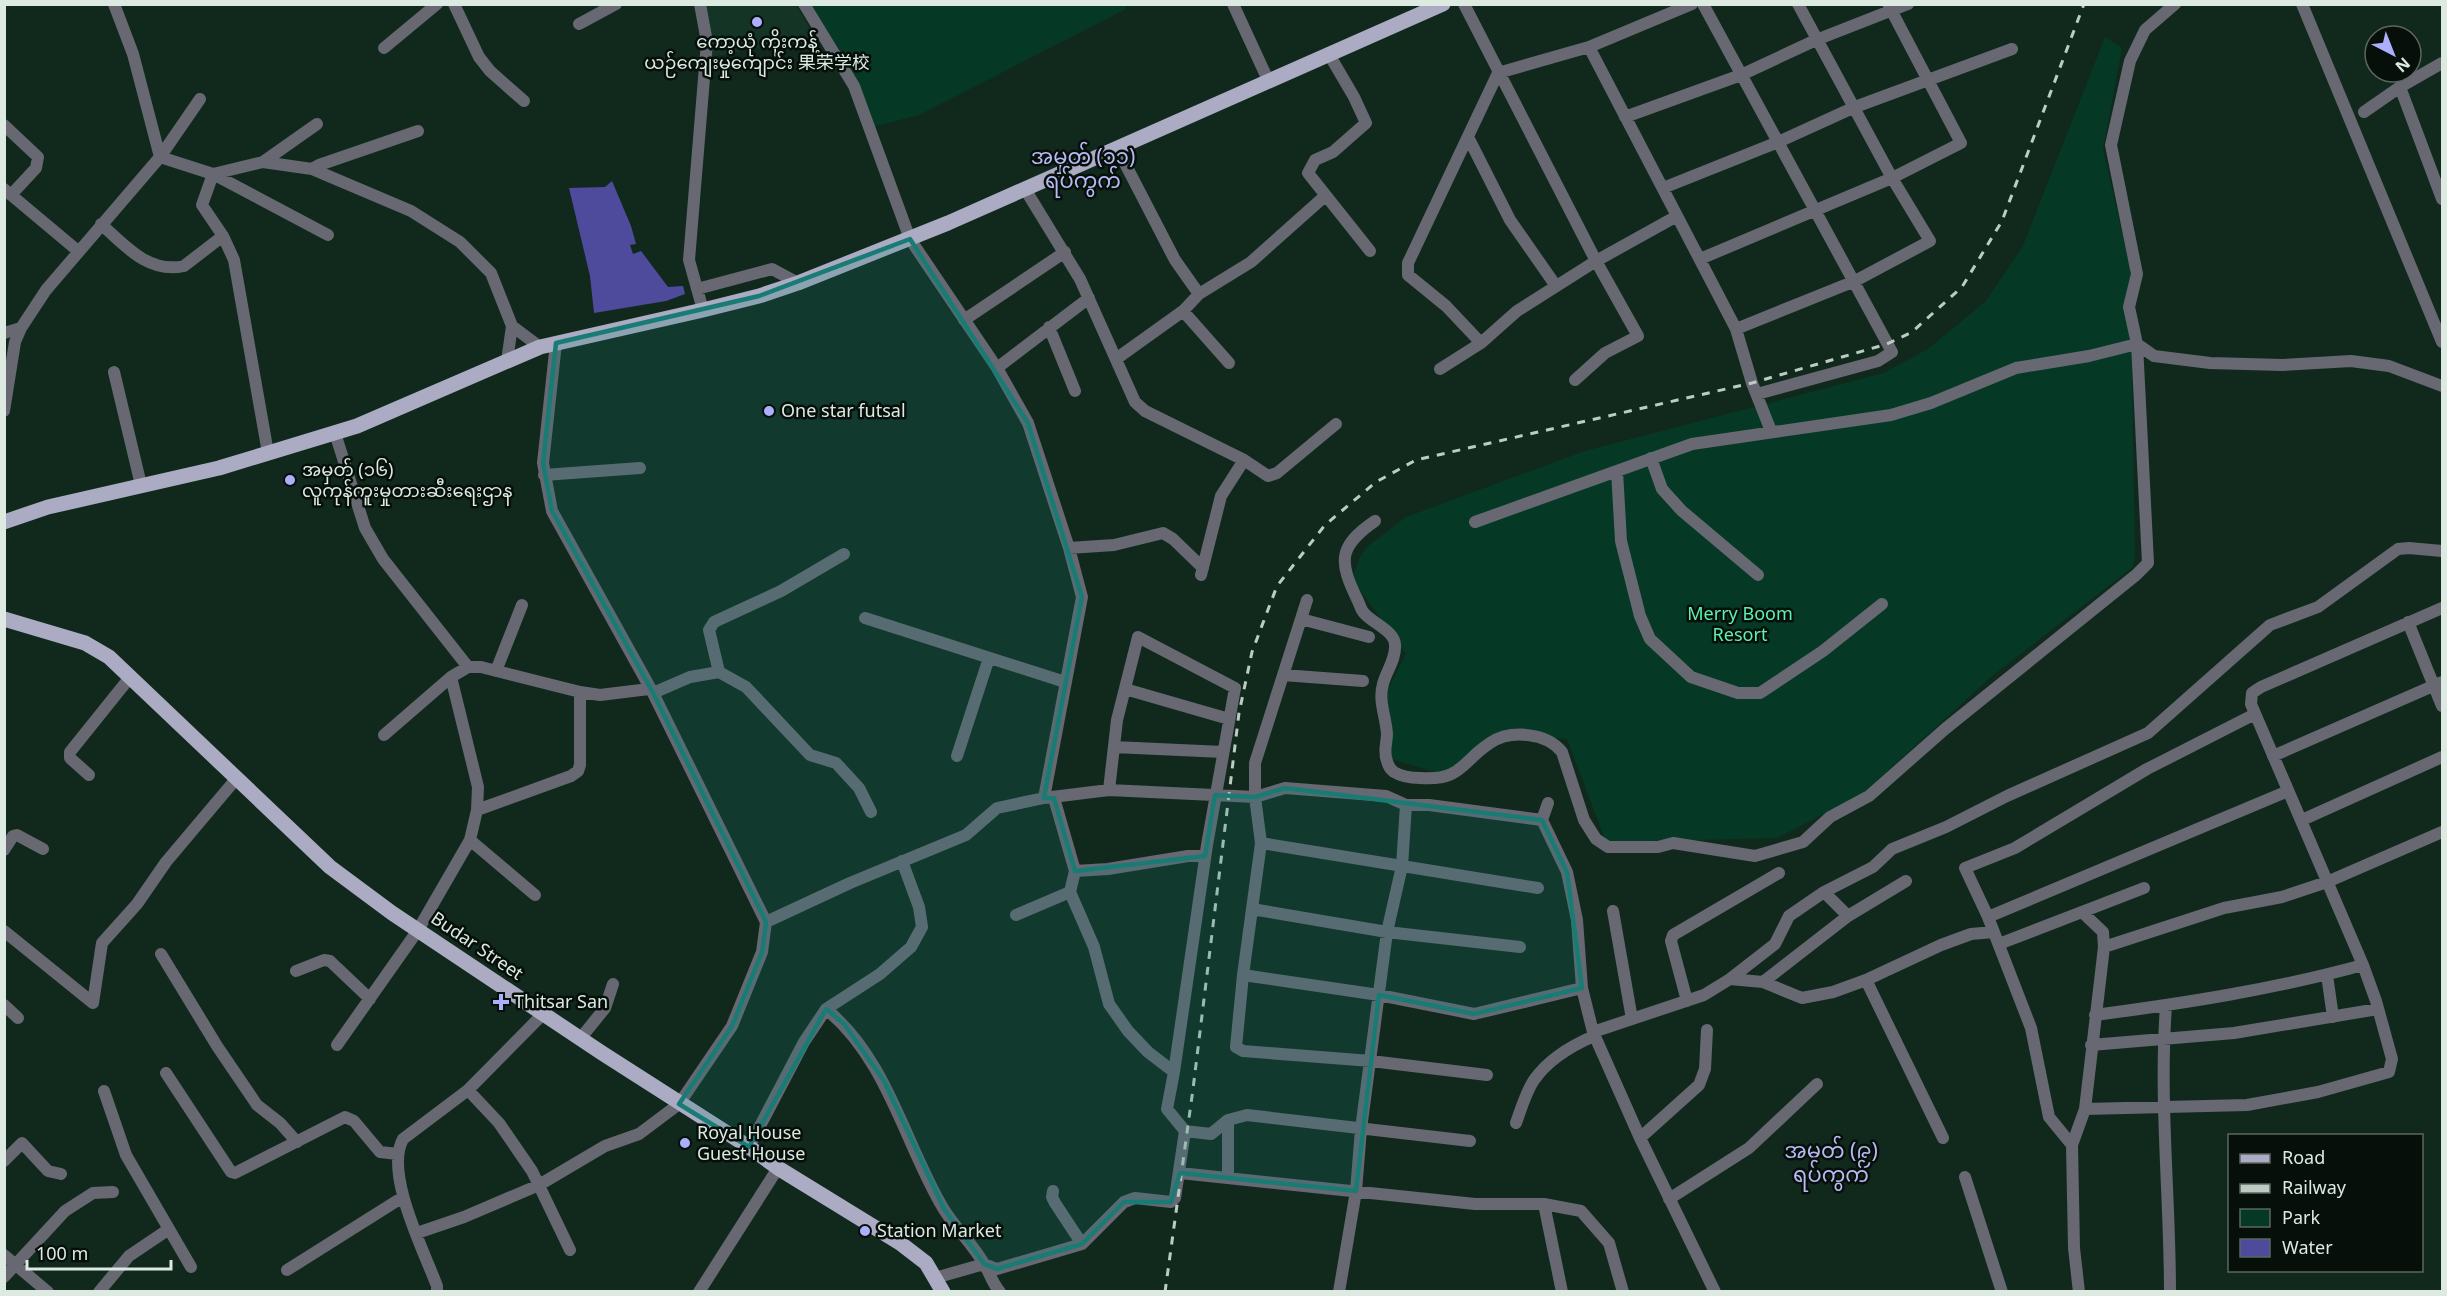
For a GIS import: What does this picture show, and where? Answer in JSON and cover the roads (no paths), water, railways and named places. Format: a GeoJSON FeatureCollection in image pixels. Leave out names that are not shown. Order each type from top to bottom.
{"type":"FeatureCollection","features":[{"type":"Feature","properties":{"kind":"main road"},"geometry":{"type":"LineString","coordinates":[[4,522],[48,507],[219,468],[335,433],[540,347],[703,310],[759,296],[798,283],[910,239],[1268,80],[1330,56],[1443,4]]}},
{"type":"Feature","properties":{"kind":"main road","name":"Budar Street"},"geometry":{"type":"LineString","coordinates":[[4,619],[85,642],[109,657],[330,867],[392,913],[580,1039],[778,1168],[900,1243],[926,1263],[943,1292]]}},
{"type":"Feature","properties":{"kind":"street"},"geometry":{"type":"LineString","coordinates":[[114,4],[133,54],[160,157]]}},
{"type":"Feature","properties":{"kind":"street"},"geometry":{"type":"LineString","coordinates":[[384,48],[437,4]]}},
{"type":"Feature","properties":{"kind":"street"},"geometry":{"type":"LineString","coordinates":[[454,4],[479,57],[490,71],[524,101]]}},
{"type":"Feature","properties":{"kind":"street"},"geometry":{"type":"LineString","coordinates":[[579,24],[616,4]]}},
{"type":"Feature","properties":{"kind":"street"},"geometry":{"type":"LineString","coordinates":[[699,4],[707,42],[689,260],[703,310]]}},
{"type":"Feature","properties":{"kind":"street"},"geometry":{"type":"LineString","coordinates":[[804,4],[854,86],[910,239],[997,368],[1028,423],[1069,548],[1082,597],[1065,682],[1049,798],[1075,871],[1070,892],[1094,947],[1109,1004],[1128,1031],[1148,1052],[1174,1072]]}},
{"type":"Feature","properties":{"kind":"street"},"geometry":{"type":"LineString","coordinates":[[1233,4],[1268,80]]}},
{"type":"Feature","properties":{"kind":"street"},"geometry":{"type":"LineString","coordinates":[[1464,4],[1596,261],[1638,336],[1605,353],[1575,380]]}},
{"type":"Feature","properties":{"kind":"street"},"geometry":{"type":"LineString","coordinates":[[1481,343],[1446,306],[1408,275],[1407,271],[1408,263],[1498,73],[1588,47],[1692,4]]}},
{"type":"Feature","properties":{"kind":"street"},"geometry":{"type":"LineString","coordinates":[[1704,4],[1892,352],[1878,361],[1757,394]]}},
{"type":"Feature","properties":{"kind":"street"},"geometry":{"type":"LineString","coordinates":[[1736,329],[1855,281],[1930,242],[1892,178],[1798,4]]}},
{"type":"Feature","properties":{"kind":"street"},"geometry":{"type":"LineString","coordinates":[[1625,117],[1741,75],[1889,8],[1908,4]]}},
{"type":"Feature","properties":{"kind":"street"},"geometry":{"type":"LineString","coordinates":[[1375,521],[1353,539],[1343,557],[1345,573],[1364,613],[1393,638],[1396,644],[1393,662],[1383,684],[1381,696],[1387,735],[1384,750],[1392,771],[1408,777],[1443,778],[1461,769],[1492,742],[1504,738],[1539,736],[1555,744],[1562,752],[1584,819],[1596,839],[1608,847],[1658,847],[1672,843],[1755,856],[1803,842],[1830,817],[1869,796],[1945,729],[2148,563],[2138,344],[2129,307],[2137,274],[2111,145],[2130,61],[2145,30],[2175,4]]}},
{"type":"Feature","properties":{"kind":"street"},"geometry":{"type":"LineString","coordinates":[[2302,4],[2442,342]]}},
{"type":"Feature","properties":{"kind":"street"},"geometry":{"type":"LineString","coordinates":[[1700,259],[1892,178],[1961,143],[1889,8]]}},
{"type":"Feature","properties":{"kind":"street"},"geometry":{"type":"LineString","coordinates":[[1588,47],[1736,329],[1771,431]]}},
{"type":"Feature","properties":{"kind":"street"},"geometry":{"type":"LineString","coordinates":[[1663,188],[1778,142],[1855,107],[2012,49]]}},
{"type":"Feature","properties":{"kind":"street"},"geometry":{"type":"LineString","coordinates":[[1330,56],[1366,123],[1333,152],[1316,160],[1308,173],[1370,251]]}},
{"type":"Feature","properties":{"kind":"street"},"geometry":{"type":"LineString","coordinates":[[2364,112],[2400,87],[2442,63]]}},
{"type":"Feature","properties":{"kind":"street"},"geometry":{"type":"LineString","coordinates":[[2400,87],[2442,199]]}},
{"type":"Feature","properties":{"kind":"street"},"geometry":{"type":"LineString","coordinates":[[4,411],[15,342],[21,328],[46,290],[160,157],[200,99]]}},
{"type":"Feature","properties":{"kind":"street"},"geometry":{"type":"LineString","coordinates":[[263,162],[317,124]]}},
{"type":"Feature","properties":{"kind":"street"},"geometry":{"type":"LineString","coordinates":[[4,125],[38,158],[36,168],[8,192],[78,251]]}},
{"type":"Feature","properties":{"kind":"street"},"geometry":{"type":"LineString","coordinates":[[312,169],[418,132]]}},
{"type":"Feature","properties":{"kind":"street"},"geometry":{"type":"LineString","coordinates":[[1468,137],[1510,220],[1556,286]]}},
{"type":"Feature","properties":{"kind":"street"},"geometry":{"type":"LineString","coordinates":[[1118,148],[1175,260],[1199,294]]}},
{"type":"Feature","properties":{"kind":"street"},"geometry":{"type":"LineString","coordinates":[[160,157],[213,174],[328,235]]}},
{"type":"Feature","properties":{"kind":"street"},"geometry":{"type":"LineString","coordinates":[[213,174],[263,162],[312,169],[411,211],[460,242],[492,273],[512,326],[507,361]]}},
{"type":"Feature","properties":{"kind":"street"},"geometry":{"type":"LineString","coordinates":[[213,174],[202,205],[223,236],[234,260],[268,453]]}},
{"type":"Feature","properties":{"kind":"street"},"geometry":{"type":"LineString","coordinates":[[1025,189],[1065,252],[1089,298],[1136,402],[1146,411],[1245,460],[1268,476],[1277,473],[1336,424]]}},
{"type":"Feature","properties":{"kind":"street"},"geometry":{"type":"LineString","coordinates":[[1116,359],[1183,311],[1199,294],[1251,262],[1325,196]]}},
{"type":"Feature","properties":{"kind":"street"},"geometry":{"type":"LineString","coordinates":[[1440,369],[1481,343],[1517,311],[1596,261],[1677,216]]}},
{"type":"Feature","properties":{"kind":"street"},"geometry":{"type":"LineString","coordinates":[[101,224],[132,253],[145,261],[167,267],[184,266],[223,236]]}},
{"type":"Feature","properties":{"kind":"street"},"geometry":{"type":"LineString","coordinates":[[964,320],[1065,252]]}},
{"type":"Feature","properties":{"kind":"street"},"geometry":{"type":"LineString","coordinates":[[697,289],[772,269],[798,283]]}},
{"type":"Feature","properties":{"kind":"street"},"geometry":{"type":"LineString","coordinates":[[997,368],[1089,298]]}},
{"type":"Feature","properties":{"kind":"street"},"geometry":{"type":"LineString","coordinates":[[1183,311],[1229,363]]}},
{"type":"Feature","properties":{"kind":"street"},"geometry":{"type":"LineString","coordinates":[[512,326],[540,347]]}},
{"type":"Feature","properties":{"kind":"street"},"geometry":{"type":"LineString","coordinates":[[1049,327],[1075,392]]}},
{"type":"Feature","properties":{"kind":"street"},"geometry":{"type":"LineString","coordinates":[[4,333],[21,328]]}},
{"type":"Feature","properties":{"kind":"street"},"geometry":{"type":"LineString","coordinates":[[417,1233],[464,1217],[539,1185],[605,1146],[639,1134],[679,1104],[732,1026],[762,952],[766,922],[651,691],[552,512],[543,463],[556,343]]}},
{"type":"Feature","properties":{"kind":"street"},"geometry":{"type":"LineString","coordinates":[[2138,344],[2154,356],[2210,363],[2282,365],[2351,361],[2389,366],[2442,386]]}},
{"type":"Feature","properties":{"kind":"street"},"geometry":{"type":"LineString","coordinates":[[1475,522],[1692,444],[1771,431],[1891,416],[1931,403],[2016,368],[2089,356],[2138,344]]}},
{"type":"Feature","properties":{"kind":"street"},"geometry":{"type":"LineString","coordinates":[[114,372],[141,485]]}},
{"type":"Feature","properties":{"kind":"street"},"geometry":{"type":"LineString","coordinates":[[335,433],[366,528],[383,559],[468,667]]}},
{"type":"Feature","properties":{"kind":"street"},"geometry":{"type":"LineString","coordinates":[[1651,458],[1662,489],[1682,511],[1758,575]]}},
{"type":"Feature","properties":{"kind":"street"},"geometry":{"type":"LineString","coordinates":[[1069,548],[1114,545],[1162,533],[1173,539],[1202,572],[1221,496],[1245,460]]}},
{"type":"Feature","properties":{"kind":"street"},"geometry":{"type":"LineString","coordinates":[[544,475],[640,468]]}},
{"type":"Feature","properties":{"kind":"street"},"geometry":{"type":"LineString","coordinates":[[1617,471],[1621,542],[1640,616],[1650,639],[1691,677],[1738,693],[1760,693],[1823,651],[1882,604]]}},
{"type":"Feature","properties":{"kind":"street"},"geometry":{"type":"LineString","coordinates":[[1516,1123],[1533,1081],[1542,1070],[1576,1044],[1594,1034],[1704,995],[1730,979],[1775,944],[1789,916],[1824,892],[1873,867],[1892,849],[1946,827],[2007,796],[2148,733],[2270,626],[2318,608],[2398,549],[2442,551]]}},
{"type":"Feature","properties":{"kind":"street"},"geometry":{"type":"LineString","coordinates":[[719,672],[709,630],[714,622],[781,591],[844,554]]}},
{"type":"Feature","properties":{"kind":"street"},"geometry":{"type":"LineString","coordinates":[[1308,600],[1255,763],[1255,797],[1261,843],[1243,975],[1236,1047],[1243,1051],[1371,1061],[1487,1075]]}},
{"type":"Feature","properties":{"kind":"street"},"geometry":{"type":"LineString","coordinates":[[496,671],[522,605]]}},
{"type":"Feature","properties":{"kind":"street"},"geometry":{"type":"LineString","coordinates":[[2085,1110],[2247,1105],[2318,1092],[2389,1072],[2392,1059],[2363,965],[2255,714],[2251,704],[2252,693],[2261,687],[2442,608]]}},
{"type":"Feature","properties":{"kind":"street"},"geometry":{"type":"LineString","coordinates":[[865,618],[1065,682]]}},
{"type":"Feature","properties":{"kind":"street"},"geometry":{"type":"LineString","coordinates":[[1301,619],[1369,637]]}},
{"type":"Feature","properties":{"kind":"street"},"geometry":{"type":"LineString","coordinates":[[2408,622],[2438,683],[2442,706]]}},
{"type":"Feature","properties":{"kind":"street"},"geometry":{"type":"LineString","coordinates":[[1109,790],[1117,720],[1138,637],[1235,688],[1205,856],[1167,1109],[1185,1131],[1211,1134],[1228,1119],[1246,1115],[1470,1141]]}},
{"type":"Feature","properties":{"kind":"street"},"geometry":{"type":"LineString","coordinates":[[957,756],[989,657]]}},
{"type":"Feature","properties":{"kind":"street"},"geometry":{"type":"LineString","coordinates":[[384,735],[451,677],[468,667],[496,671],[600,695],[651,691],[690,677],[719,672],[746,687],[810,755],[823,757],[836,763],[859,788],[871,812]]}},
{"type":"Feature","properties":{"kind":"street"},"geometry":{"type":"LineString","coordinates":[[1283,675],[1363,681]]}},
{"type":"Feature","properties":{"kind":"street"},"geometry":{"type":"LineString","coordinates":[[88,776],[70,758],[70,752],[131,676]]}},
{"type":"Feature","properties":{"kind":"street"},"geometry":{"type":"LineString","coordinates":[[337,1045],[418,930],[470,840],[477,810],[478,787],[451,677]]}},
{"type":"Feature","properties":{"kind":"street"},"geometry":{"type":"LineString","coordinates":[[2273,756],[2438,683]]}},
{"type":"Feature","properties":{"kind":"street"},"geometry":{"type":"LineString","coordinates":[[1125,689],[1229,719]]}},
{"type":"Feature","properties":{"kind":"street"},"geometry":{"type":"LineString","coordinates":[[477,810],[572,776],[578,771],[580,765],[580,692]]}},
{"type":"Feature","properties":{"kind":"street"},"geometry":{"type":"LineString","coordinates":[[2072,1145],[2049,1117],[2031,1028],[1988,917],[1965,868],[2015,848],[2147,769],[2255,714]]}},
{"type":"Feature","properties":{"kind":"street"},"geometry":{"type":"LineString","coordinates":[[1114,747],[1223,752]]}},
{"type":"Feature","properties":{"kind":"street"},"geometry":{"type":"LineString","coordinates":[[2302,820],[2442,757]]}},
{"type":"Feature","properties":{"kind":"street"},"geometry":{"type":"LineString","coordinates":[[4,931],[93,1003],[102,943],[137,904],[166,862],[237,779]]}},
{"type":"Feature","properties":{"kind":"street"},"geometry":{"type":"LineString","coordinates":[[766,922],[850,883],[966,835],[997,808],[1109,790],[1255,797],[1285,788],[1386,796],[1406,805],[1429,805],[1542,820]]}},
{"type":"Feature","properties":{"kind":"street"},"geometry":{"type":"LineString","coordinates":[[1988,917],[2288,791]]}},
{"type":"Feature","properties":{"kind":"street"},"geometry":{"type":"LineString","coordinates":[[1548,803],[1542,820],[1567,872],[1577,920],[1582,988],[1594,1034],[1640,1138],[1715,1292]]}},
{"type":"Feature","properties":{"kind":"street"},"geometry":{"type":"LineString","coordinates":[[1339,1292],[1356,1191],[1361,1129],[1387,932],[1402,866],[1406,805]]}},
{"type":"Feature","properties":{"kind":"street"},"geometry":{"type":"LineString","coordinates":[[2104,947],[2224,908],[2282,897],[2327,882],[2442,832]]}},
{"type":"Feature","properties":{"kind":"street"},"geometry":{"type":"LineString","coordinates":[[4,850],[13,836],[17,835],[43,849]]}},
{"type":"Feature","properties":{"kind":"street"},"geometry":{"type":"LineString","coordinates":[[470,840],[535,895]]}},
{"type":"Feature","properties":{"kind":"street"},"geometry":{"type":"LineString","coordinates":[[1261,843],[1538,888]]}},
{"type":"Feature","properties":{"kind":"street"},"geometry":{"type":"LineString","coordinates":[[1075,871],[1108,869],[1188,856],[1205,856]]}},
{"type":"Feature","properties":{"kind":"street"},"geometry":{"type":"LineString","coordinates":[[749,1147],[804,1042],[826,1010],[879,974],[903,954],[911,947],[922,927],[919,907],[902,861]]}},
{"type":"Feature","properties":{"kind":"street"},"geometry":{"type":"LineString","coordinates":[[1687,1001],[1671,941],[1672,935],[1779,873]]}},
{"type":"Feature","properties":{"kind":"street"},"geometry":{"type":"LineString","coordinates":[[1763,982],[1848,916],[1906,881]]}},
{"type":"Feature","properties":{"kind":"street"},"geometry":{"type":"LineString","coordinates":[[1999,944],[2144,888]]}},
{"type":"Feature","properties":{"kind":"street"},"geometry":{"type":"LineString","coordinates":[[1016,915],[1070,892]]}},
{"type":"Feature","properties":{"kind":"street"},"geometry":{"type":"LineString","coordinates":[[1824,892],[1848,916]]}},
{"type":"Feature","properties":{"kind":"street"},"geometry":{"type":"LineString","coordinates":[[1252,909],[1387,932],[1520,947]]}},
{"type":"Feature","properties":{"kind":"street"},"geometry":{"type":"LineString","coordinates":[[1613,911],[1632,1020]]}},
{"type":"Feature","properties":{"kind":"street"},"geometry":{"type":"LineString","coordinates":[[2079,1292],[2074,1248],[2072,1145],[2085,1110],[2104,947],[2103,932],[2082,912]]}},
{"type":"Feature","properties":{"kind":"street"},"geometry":{"type":"LineString","coordinates":[[1730,979],[1763,982],[1802,998],[1833,992],[1866,980],[1941,945],[1971,934],[1994,932]]}},
{"type":"Feature","properties":{"kind":"street"},"geometry":{"type":"LineString","coordinates":[[161,954],[257,1105],[280,1123],[297,1142]]}},
{"type":"Feature","properties":{"kind":"street"},"geometry":{"type":"LineString","coordinates":[[296,971],[324,960],[330,961],[370,999]]}},
{"type":"Feature","properties":{"kind":"street"},"geometry":{"type":"LineString","coordinates":[[2095,1014],[2229,996],[2363,965]]}},
{"type":"Feature","properties":{"kind":"street"},"geometry":{"type":"LineString","coordinates":[[1243,975],[1379,994],[1474,1014],[1582,988]]}},
{"type":"Feature","properties":{"kind":"street"},"geometry":{"type":"LineString","coordinates":[[2327,975],[2332,1017]]}},
{"type":"Feature","properties":{"kind":"street"},"geometry":{"type":"LineString","coordinates":[[1866,980],[1943,1138]]}},
{"type":"Feature","properties":{"kind":"street"},"geometry":{"type":"LineString","coordinates":[[580,1039],[605,1008],[613,984]]}},
{"type":"Feature","properties":{"kind":"street"},"geometry":{"type":"LineString","coordinates":[[4,1005],[18,1018]]}},
{"type":"Feature","properties":{"kind":"street"},"geometry":{"type":"LineString","coordinates":[[2166,1005],[2163,1109],[2170,1220],[2170,1292]]}},
{"type":"Feature","properties":{"kind":"street"},"geometry":{"type":"LineString","coordinates":[[2091,1046],[2234,1033],[2378,1009]]}},
{"type":"Feature","properties":{"kind":"street"},"geometry":{"type":"LineString","coordinates":[[826,1010],[844,1024],[884,1081],[907,1137],[944,1209],[984,1264],[999,1292]]}},
{"type":"Feature","properties":{"kind":"street"},"geometry":{"type":"LineString","coordinates":[[437,1292],[437,1286],[403,1197],[398,1174],[398,1154],[402,1139],[468,1090],[543,1014]]}},
{"type":"Feature","properties":{"kind":"street"},"geometry":{"type":"LineString","coordinates":[[1640,1138],[1699,1085],[1704,1069],[1707,1030]]}},
{"type":"Feature","properties":{"kind":"street"},"geometry":{"type":"LineString","coordinates":[[166,1073],[231,1172],[235,1173],[345,1117],[349,1118],[380,1152],[398,1154]]}},
{"type":"Feature","properties":{"kind":"street"},"geometry":{"type":"LineString","coordinates":[[1669,1199],[1749,1148],[1817,1084]]}},
{"type":"Feature","properties":{"kind":"street"},"geometry":{"type":"LineString","coordinates":[[468,1090],[499,1123],[532,1171],[570,1250]]}},
{"type":"Feature","properties":{"kind":"street"},"geometry":{"type":"LineString","coordinates":[[104,1091],[126,1155],[191,1267]]}},
{"type":"Feature","properties":{"kind":"street"},"geometry":{"type":"LineString","coordinates":[[1228,1119],[1228,1178]]}},
{"type":"Feature","properties":{"kind":"street"},"geometry":{"type":"LineString","coordinates":[[935,1278],[984,1264],[997,1269],[1082,1244],[1125,1202],[1135,1198],[1171,1202],[1175,1198],[1180,1173],[1185,1131]]}},
{"type":"Feature","properties":{"kind":"street"},"geometry":{"type":"LineString","coordinates":[[4,1161],[22,1143],[48,1171],[60,1174]]}},
{"type":"Feature","properties":{"kind":"street"},"geometry":{"type":"LineString","coordinates":[[699,1292],[778,1168]]}},
{"type":"Feature","properties":{"kind":"street"},"geometry":{"type":"LineString","coordinates":[[1180,1173],[1475,1204],[1544,1204],[1581,1211],[1609,1243],[1623,1292]]}},
{"type":"Feature","properties":{"kind":"street"},"geometry":{"type":"LineString","coordinates":[[1965,1177],[2002,1292]]}},
{"type":"Feature","properties":{"kind":"street"},"geometry":{"type":"LineString","coordinates":[[1053,1191],[1052,1197],[1055,1203],[1082,1244]]}},
{"type":"Feature","properties":{"kind":"street"},"geometry":{"type":"LineString","coordinates":[[4,1277],[65,1211],[93,1193],[113,1192]]}},
{"type":"Feature","properties":{"kind":"street"},"geometry":{"type":"LineString","coordinates":[[287,1270],[403,1197]]}},
{"type":"Feature","properties":{"kind":"street"},"geometry":{"type":"LineString","coordinates":[[1544,1204],[1562,1292]]}},
{"type":"Feature","properties":{"kind":"street"},"geometry":{"type":"LineString","coordinates":[[99,1292],[129,1256],[168,1229]]}},
{"type":"Feature","properties":{"kind":"street"},"geometry":{"type":"LineString","coordinates":[[4,1255],[48,1292]]}},
{"type":"Feature","properties":{"kind":"water"},"geometry":{"type":"Polygon","coordinates":[[[612,181],[631,226],[636,244],[630,245],[633,254],[641,251],[668,287],[683,286],[685,294],[666,301],[594,313],[590,276],[569,188],[605,187],[612,181]]]}},
{"type":"Feature","properties":{"kind":"railway"},"geometry":{"type":"LineString","coordinates":[[1165,1292],[1193,1089],[1239,713],[1252,652],[1277,586],[1325,525],[1376,482],[1416,460],[1752,383],[1887,344],[1912,332],[1962,287],[2002,221],[2084,4]]}},
{"type":"Feature","properties":{"kind":"place","name":"ကော့ယုံ ကိုးကန့် ယဉ်ကျေးမှုကျောင်း 果荣学校"},"geometry":{"type":"Point","coordinates":[757,22]}},
{"type":"Feature","properties":{"kind":"place","name":"One star futsal"},"geometry":{"type":"Point","coordinates":[769,411]}},
{"type":"Feature","properties":{"kind":"place","name":"အမှတ် (၁၆) လူကုန်ကူးမှုတားဆီးရေးဌာန"},"geometry":{"type":"Point","coordinates":[290,480]}},
{"type":"Feature","properties":{"kind":"place","name":"Thitsar San"},"geometry":{"type":"Point","coordinates":[501,1002]}},
{"type":"Feature","properties":{"kind":"place","name":"Royal House Guest House"},"geometry":{"type":"Point","coordinates":[685,1143]}},
{"type":"Feature","properties":{"kind":"place","name":"Station Market"},"geometry":{"type":"Point","coordinates":[865,1231]}},
{"type":"Feature","properties":{"kind":"district","name":"အမှတ် (၁၁) ရပ်ကွက်"},"geometry":{"type":"Point","coordinates":[1083,169]}},
{"type":"Feature","properties":{"kind":"district","name":"အမှတ် (၉) ရပ်ကွက်"},"geometry":{"type":"Point","coordinates":[1831,1163]}},
{"type":"Feature","properties":{"kind":"park label","name":"Merry Boom Resort"},"geometry":{"type":"Point","coordinates":[1740,624]}}]}
